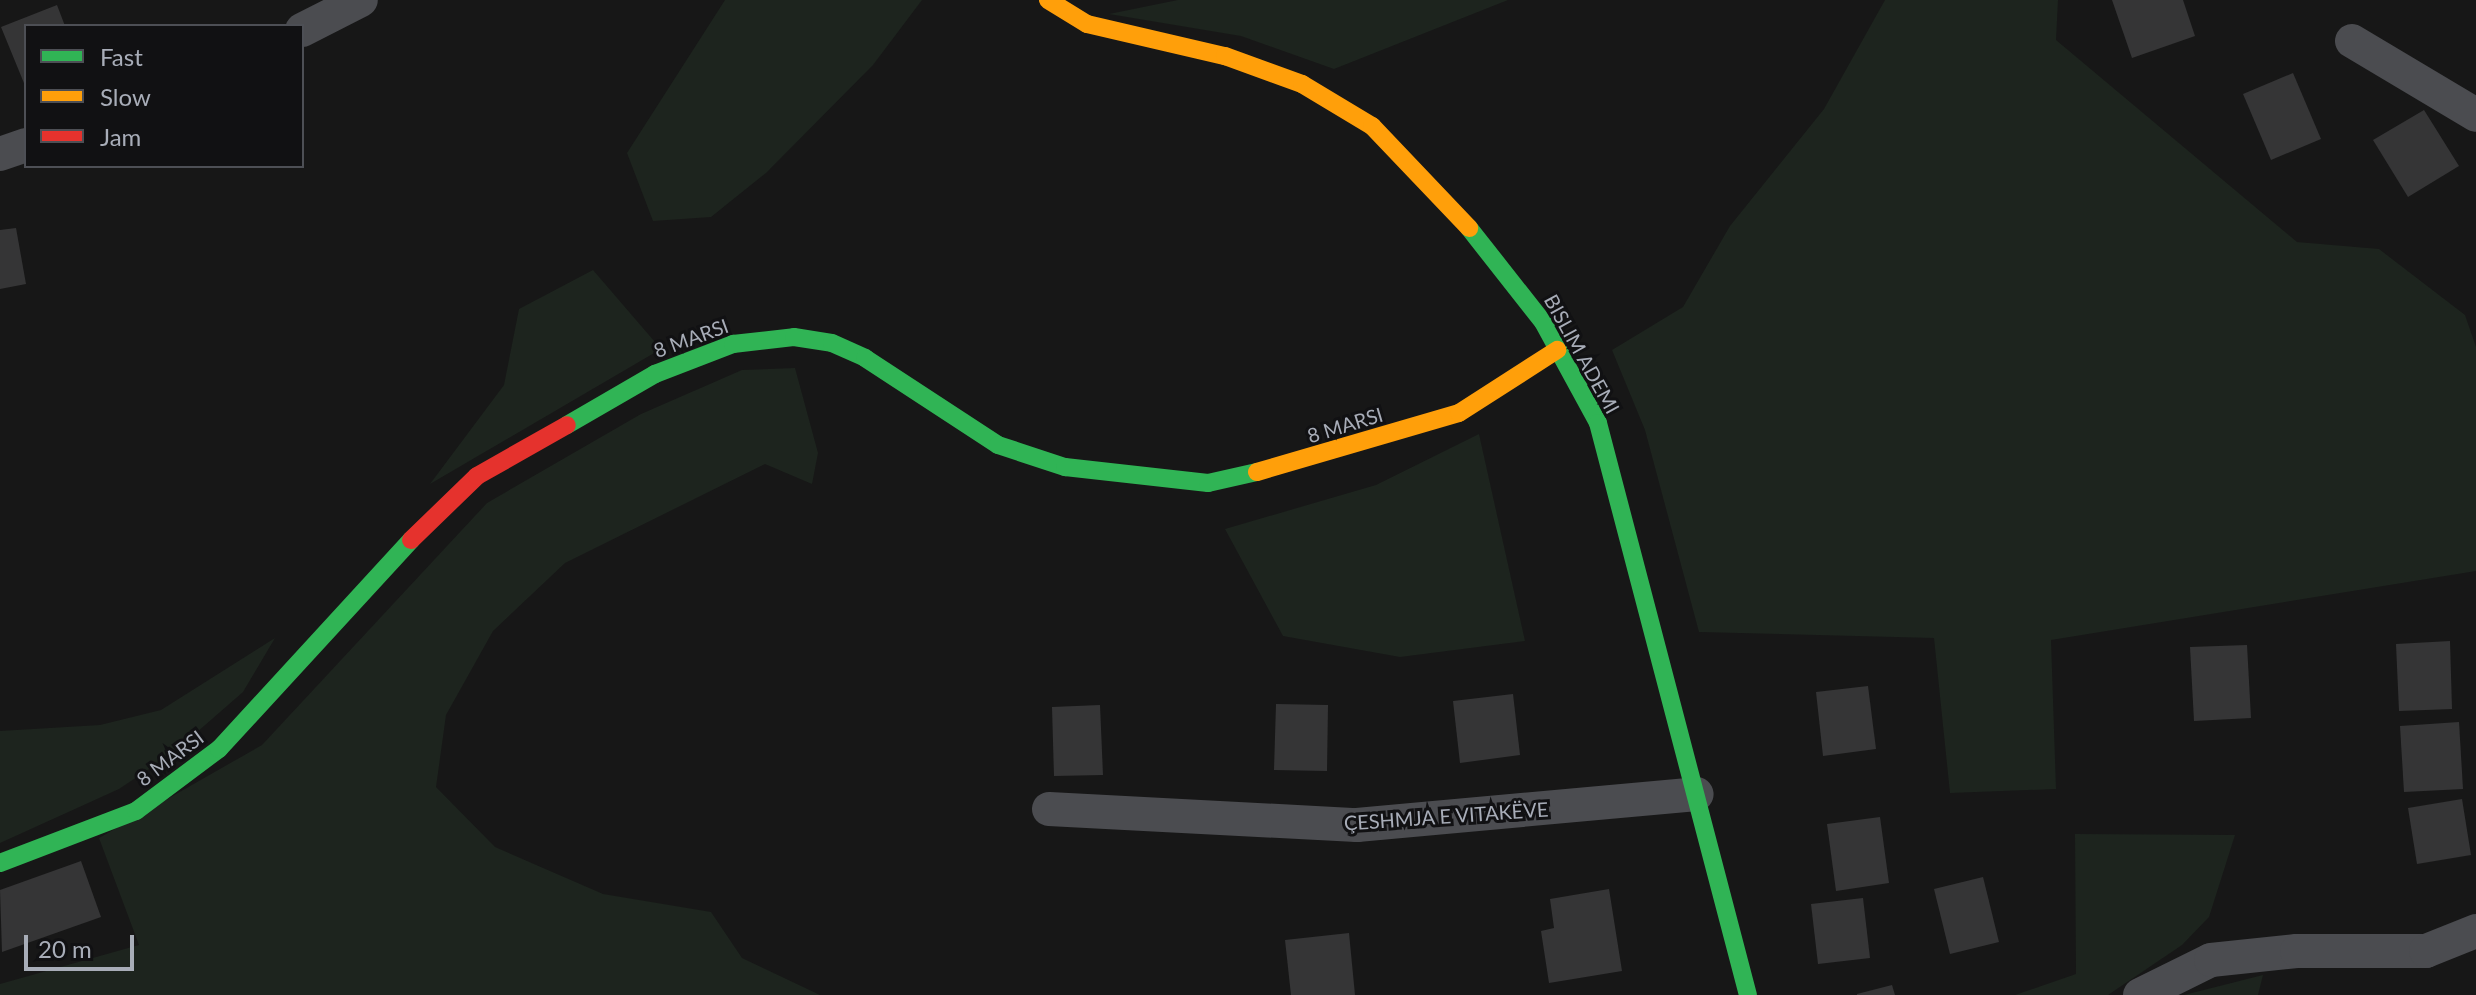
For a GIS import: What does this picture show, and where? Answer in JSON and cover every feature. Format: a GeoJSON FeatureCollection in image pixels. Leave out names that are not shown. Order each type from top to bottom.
{"type":"FeatureCollection","features":[{"type":"Feature","properties":{"kind":"street"},"geometry":{"type":"LineString","coordinates":[[304,29],[361,0]]}},
{"type":"Feature","properties":{"kind":"street","name":"BISLIM ADEMI"},"geometry":{"type":"LineString","coordinates":[[1048,0],[1087,24],[1225,56],[1302,84],[1372,126],[1478,236],[1543,322],[1598,423],[1614,474],[1748,995]]}},
{"type":"Feature","properties":{"kind":"street"},"geometry":{"type":"LineString","coordinates":[[2352,41],[2476,115]]}},
{"type":"Feature","properties":{"kind":"street"},"geometry":{"type":"LineString","coordinates":[[0,154],[24,146]]}},
{"type":"Feature","properties":{"kind":"street","name":"8 MARSI"},"geometry":{"type":"LineString","coordinates":[[0,863],[136,811],[219,749],[268,701],[388,563],[477,476],[655,374],[733,344],[794,337],[832,343],[865,358],[998,445],[1065,467],[1208,483],[1302,461],[1459,413],[1557,350]]}},
{"type":"Feature","properties":{"kind":"street","name":"ÇESHMJA E VITAKËVE"},"geometry":{"type":"LineString","coordinates":[[1049,809],[1357,825],[1697,794]]}},
{"type":"Feature","properties":{"kind":"street"},"geometry":{"type":"LineString","coordinates":[[2140,995],[2211,960],[2297,951],[2426,951],[2476,931]]}},
{"type":"Feature","properties":{"kind":"shaded area"},"geometry":{"type":"Polygon","coordinates":[[[725,0],[922,0],[873,65],[766,173],[711,217],[653,221],[627,153],[725,0]]]}},
{"type":"Feature","properties":{"kind":"shaded area"},"geometry":{"type":"Polygon","coordinates":[[[1178,0],[1508,0],[1334,69],[1241,36],[1109,14],[1178,0]]]}},
{"type":"Feature","properties":{"kind":"shaded area"},"geometry":{"type":"Polygon","coordinates":[[[1885,0],[2058,0],[2056,40],[2297,242],[2379,249],[2465,315],[2476,347],[2476,571],[2051,640],[2056,789],[1950,793],[1934,638],[1699,632],[1645,430],[1612,350],[1683,307],[1730,226],[1824,109],[1885,0]]]}},
{"type":"Feature","properties":{"kind":"shaded area"},"geometry":{"type":"Polygon","coordinates":[[[593,270],[661,349],[430,484],[504,385],[519,309],[593,270]]]}},
{"type":"Feature","properties":{"kind":"shaded area"},"geometry":{"type":"Polygon","coordinates":[[[795,368],[818,453],[812,484],[765,464],[565,563],[493,631],[446,715],[436,787],[495,847],[603,894],[711,912],[742,958],[820,995],[0,995],[0,984],[139,945],[99,838],[262,745],[487,503],[641,414],[742,370],[795,368]]]}},
{"type":"Feature","properties":{"kind":"shaded area"},"geometry":{"type":"Polygon","coordinates":[[[1479,434],[1525,641],[1400,657],[1283,636],[1225,529],[1376,485],[1479,434]]]}},
{"type":"Feature","properties":{"kind":"shaded area"},"geometry":{"type":"Polygon","coordinates":[[[275,638],[243,692],[173,753],[119,789],[0,843],[0,731],[100,725],[161,710],[275,638]]]}},
{"type":"Feature","properties":{"kind":"shaded area"},"geometry":{"type":"Polygon","coordinates":[[[2075,834],[2235,835],[2209,917],[2182,945],[2108,995],[2015,995],[2076,974],[2075,834]]]}},
{"type":"Feature","properties":{"kind":"shaded area"},"geometry":{"type":"Polygon","coordinates":[[[2263,975],[2258,995],[2184,995],[2263,975]]]}},
{"type":"Feature","properties":{"kind":"building"},"geometry":{"type":"Polygon","coordinates":[[[2112,0],[2183,0],[2195,36],[2132,58],[2112,0]]]}},
{"type":"Feature","properties":{"kind":"building"},"geometry":{"type":"Polygon","coordinates":[[[57,5],[64,24],[24,24],[24,83],[1,27],[57,5]]]}},
{"type":"Feature","properties":{"kind":"building"},"geometry":{"type":"Polygon","coordinates":[[[2293,73],[2321,139],[2271,160],[2243,94],[2293,73]]]}},
{"type":"Feature","properties":{"kind":"building"},"geometry":{"type":"Polygon","coordinates":[[[2424,110],[2459,166],[2408,197],[2373,140],[2424,110]]]}},
{"type":"Feature","properties":{"kind":"building"},"geometry":{"type":"Polygon","coordinates":[[[16,228],[26,284],[0,289],[0,230],[16,228]]]}},
{"type":"Feature","properties":{"kind":"building"},"geometry":{"type":"Polygon","coordinates":[[[2450,641],[2452,709],[2399,711],[2396,644],[2450,641]]]}},
{"type":"Feature","properties":{"kind":"building"},"geometry":{"type":"Polygon","coordinates":[[[2247,645],[2251,718],[2194,721],[2190,647],[2247,645]]]}},
{"type":"Feature","properties":{"kind":"building"},"geometry":{"type":"Polygon","coordinates":[[[1868,686],[1876,749],[1823,756],[1816,692],[1868,686]]]}},
{"type":"Feature","properties":{"kind":"building"},"geometry":{"type":"Polygon","coordinates":[[[1513,694],[1520,755],[1460,763],[1453,701],[1513,694]]]}},
{"type":"Feature","properties":{"kind":"building"},"geometry":{"type":"Polygon","coordinates":[[[1276,704],[1328,705],[1327,771],[1274,770],[1276,704]]]}},
{"type":"Feature","properties":{"kind":"building"},"geometry":{"type":"Polygon","coordinates":[[[1100,705],[1103,775],[1054,776],[1052,707],[1100,705]]]}},
{"type":"Feature","properties":{"kind":"building"},"geometry":{"type":"Polygon","coordinates":[[[2459,722],[2463,789],[2404,792],[2400,726],[2459,722]]]}},
{"type":"Feature","properties":{"kind":"building"},"geometry":{"type":"Polygon","coordinates":[[[2462,799],[2471,855],[2417,864],[2408,808],[2462,799]]]}},
{"type":"Feature","properties":{"kind":"building"},"geometry":{"type":"Polygon","coordinates":[[[1880,817],[1889,883],[1836,891],[1827,824],[1880,817]]]}},
{"type":"Feature","properties":{"kind":"building"},"geometry":{"type":"Polygon","coordinates":[[[81,861],[101,917],[2,952],[0,890],[81,861]]]}},
{"type":"Feature","properties":{"kind":"building"},"geometry":{"type":"Polygon","coordinates":[[[1983,877],[1999,942],[1950,954],[1934,889],[1983,877]]]}},
{"type":"Feature","properties":{"kind":"building"},"geometry":{"type":"Polygon","coordinates":[[[1609,889],[1622,971],[1549,983],[1541,931],[1554,928],[1550,899],[1609,889]]]}},
{"type":"Feature","properties":{"kind":"building"},"geometry":{"type":"Polygon","coordinates":[[[1863,898],[1870,958],[1818,964],[1811,904],[1863,898]]]}},
{"type":"Feature","properties":{"kind":"building"},"geometry":{"type":"Polygon","coordinates":[[[1349,933],[1355,995],[1291,995],[1285,940],[1349,933]]]}},
{"type":"Feature","properties":{"kind":"building"},"geometry":{"type":"Polygon","coordinates":[[[1892,985],[1895,995],[1857,995],[1857,994],[1892,985]]]}},
{"type":"Feature","properties":{"kind":"traffic: fast"},"geometry":{"type":"LineString","coordinates":[[1469,228],[1543,322],[1598,423],[1748,995]]}},
{"type":"Feature","properties":{"kind":"traffic: fast"},"geometry":{"type":"LineString","coordinates":[[567,425],[655,374],[733,344],[794,337],[832,343],[865,358],[998,445],[1065,467],[1208,483],[1257,472]]}},
{"type":"Feature","properties":{"kind":"traffic: fast"},"geometry":{"type":"LineString","coordinates":[[0,863],[136,811],[219,749],[411,540]]}},
{"type":"Feature","properties":{"kind":"traffic: slow"},"geometry":{"type":"LineString","coordinates":[[1048,0],[1087,24],[1225,56],[1302,84],[1372,126],[1469,228]]}},
{"type":"Feature","properties":{"kind":"traffic: slow"},"geometry":{"type":"LineString","coordinates":[[1257,472],[1459,413],[1557,350]]}},
{"type":"Feature","properties":{"kind":"traffic: jam"},"geometry":{"type":"LineString","coordinates":[[411,540],[477,476],[567,425]]}}]}
